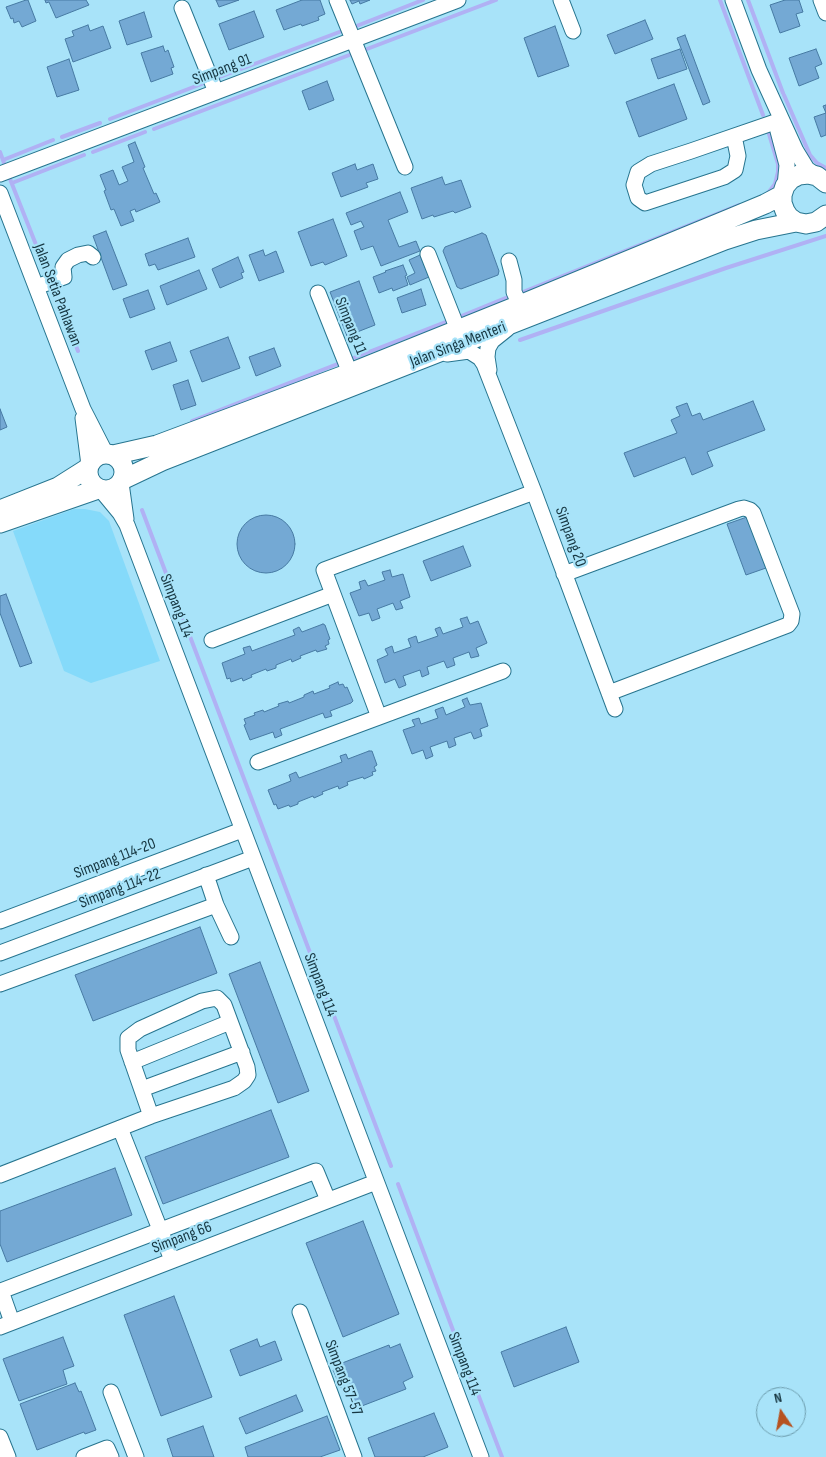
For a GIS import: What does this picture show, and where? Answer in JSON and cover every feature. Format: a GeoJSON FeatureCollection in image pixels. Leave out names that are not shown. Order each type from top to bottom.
{"type":"FeatureCollection","features":[{"type":"Feature","properties":{"kind":"main road","name":"Jalan Singa Menteri"},"geometry":{"type":"LineString","coordinates":[[121,481],[162,462],[421,359],[519,313],[753,210],[784,190],[792,179],[800,175],[808,174],[824,180]]}},
{"type":"Feature","properties":{"kind":"main road"},"geometry":{"type":"LineString","coordinates":[[784,190],[782,203],[784,211],[796,222]]}},
{"type":"Feature","properties":{"kind":"main road","name":"Jalan Singa Menteri"},"geometry":{"type":"LineString","coordinates":[[110,455],[157,445],[350,373],[458,330],[519,313],[725,240],[756,230],[796,222],[806,224],[816,222],[826,215]]}},
{"type":"Feature","properties":{"kind":"main road"},"geometry":{"type":"LineString","coordinates":[[0,510],[58,487],[88,466],[96,457],[110,455],[119,459],[123,466],[124,472],[121,481],[112,489],[100,489],[0,524]]}},
{"type":"Feature","properties":{"kind":"main road"},"geometry":{"type":"LineString","coordinates":[[88,466],[90,482],[100,489]]}},
{"type":"Feature","properties":{"kind":"street"},"geometry":{"type":"LineString","coordinates":[[337,0],[405,167]]}},
{"type":"Feature","properties":{"kind":"street","name":"Simpang 91"},"geometry":{"type":"LineString","coordinates":[[0,174],[458,0]]}},
{"type":"Feature","properties":{"kind":"street"},"geometry":{"type":"LineString","coordinates":[[561,0],[573,31]]}},
{"type":"Feature","properties":{"kind":"street"},"geometry":{"type":"LineString","coordinates":[[733,0],[759,70],[785,156],[787,165],[784,190]]}},
{"type":"Feature","properties":{"kind":"street"},"geometry":{"type":"LineString","coordinates":[[821,0],[826,13]]}},
{"type":"Feature","properties":{"kind":"street"},"geometry":{"type":"LineString","coordinates":[[182,8],[216,92]]}},
{"type":"Feature","properties":{"kind":"street"},"geometry":{"type":"LineString","coordinates":[[759,70],[802,164],[824,180]]}},
{"type":"Feature","properties":{"kind":"street"},"geometry":{"type":"LineString","coordinates":[[734,136],[738,156],[735,170],[724,177],[645,204],[638,198],[634,185],[638,172],[651,164],[775,122]]}},
{"type":"Feature","properties":{"kind":"street","name":"Jalan Setia Pahlawan"},"geometry":{"type":"LineString","coordinates":[[0,193],[83,408],[110,455]]}},
{"type":"Feature","properties":{"kind":"street"},"geometry":{"type":"LineString","coordinates":[[36,287],[64,277],[63,267],[68,260],[88,253],[93,257]]}},
{"type":"Feature","properties":{"kind":"street"},"geometry":{"type":"LineString","coordinates":[[428,254],[458,330]]}},
{"type":"Feature","properties":{"kind":"street"},"geometry":{"type":"LineString","coordinates":[[491,379],[487,357],[488,348],[492,341],[519,313],[509,261]]}},
{"type":"Feature","properties":{"kind":"street","name":"Simpang 11"},"geometry":{"type":"LineString","coordinates":[[318,293],[350,373]]}},
{"type":"Feature","properties":{"kind":"street"},"geometry":{"type":"LineString","coordinates":[[421,359],[469,351],[480,358],[491,379]]}},
{"type":"Feature","properties":{"kind":"street","name":"Simpang 20"},"geometry":{"type":"LineString","coordinates":[[491,379],[615,709]]}},
{"type":"Feature","properties":{"kind":"street","name":"Jalan Setia Pahlawan"},"geometry":{"type":"LineString","coordinates":[[83,408],[88,466]]}},
{"type":"Feature","properties":{"kind":"street","name":"Simpang 114"},"geometry":{"type":"LineString","coordinates":[[121,481],[127,526]]}},
{"type":"Feature","properties":{"kind":"street","name":"Simpang 114"},"geometry":{"type":"LineString","coordinates":[[100,489],[120,513],[127,526],[481,1457]]}},
{"type":"Feature","properties":{"kind":"street"},"geometry":{"type":"LineString","coordinates":[[380,717],[324,570],[534,492]]}},
{"type":"Feature","properties":{"kind":"street"},"geometry":{"type":"LineString","coordinates":[[564,574],[744,508],[753,513],[792,614],[792,621],[788,625],[609,693]]}},
{"type":"Feature","properties":{"kind":"street"},"geometry":{"type":"LineString","coordinates":[[212,640],[333,594]]}},
{"type":"Feature","properties":{"kind":"street"},"geometry":{"type":"LineString","coordinates":[[258,762],[503,671]]}},
{"type":"Feature","properties":{"kind":"street","name":"Simpang 114-20"},"geometry":{"type":"LineString","coordinates":[[0,921],[242,830]]}},
{"type":"Feature","properties":{"kind":"street","name":"Simpang 114-22"},"geometry":{"type":"LineString","coordinates":[[0,953],[253,858]]}},
{"type":"Feature","properties":{"kind":"street"},"geometry":{"type":"LineString","coordinates":[[206,875],[216,904],[231,937]]}},
{"type":"Feature","properties":{"kind":"street"},"geometry":{"type":"LineString","coordinates":[[0,984],[216,904]]}},
{"type":"Feature","properties":{"kind":"street"},"geometry":{"type":"LineString","coordinates":[[0,1175],[151,1116],[234,1088],[244,1081],[248,1075],[242,1052],[224,1005],[217,998],[202,1001],[140,1029],[128,1038],[128,1050],[151,1116]]}},
{"type":"Feature","properties":{"kind":"street"},"geometry":{"type":"LineString","coordinates":[[132,1062],[230,1022]]}},
{"type":"Feature","properties":{"kind":"street"},"geometry":{"type":"LineString","coordinates":[[142,1089],[242,1052]]}},
{"type":"Feature","properties":{"kind":"street"},"geometry":{"type":"LineString","coordinates":[[120,1128],[172,1260]]}},
{"type":"Feature","properties":{"kind":"street"},"geometry":{"type":"LineString","coordinates":[[6,1324],[1,1291],[316,1171],[328,1200]]}},
{"type":"Feature","properties":{"kind":"street","name":"Simpang 66"},"geometry":{"type":"LineString","coordinates":[[6,1324],[376,1182]]}},
{"type":"Feature","properties":{"kind":"street","name":"Simpang 57-57"},"geometry":{"type":"LineString","coordinates":[[300,1312],[354,1457]]}},
{"type":"Feature","properties":{"kind":"street"},"geometry":{"type":"LineString","coordinates":[[111,1392],[136,1457]]}},
{"type":"Feature","properties":{"kind":"street"},"geometry":{"type":"LineString","coordinates":[[0,1436],[8,1457]]}},
{"type":"Feature","properties":{"kind":"street"},"geometry":{"type":"LineString","coordinates":[[84,1457],[109,1453],[129,1440]]}},
{"type":"Feature","properties":{"kind":"shaded area"},"geometry":{"type":"Polygon","coordinates":[[[74,509],[100,512],[109,521],[160,661],[91,683],[64,671],[13,531],[74,509]]]}},
{"type":"Feature","properties":{"kind":"building"},"geometry":{"type":"Polygon","coordinates":[[[28,0],[36,21],[22,27],[19,21],[14,23],[6,7],[28,0]]]}},
{"type":"Feature","properties":{"kind":"building"},"geometry":{"type":"Polygon","coordinates":[[[45,0],[86,0],[89,5],[56,18],[49,2],[46,3],[45,0]]]}},
{"type":"Feature","properties":{"kind":"building"},"geometry":{"type":"Polygon","coordinates":[[[216,0],[239,0],[219,7],[216,0]]]}},
{"type":"Feature","properties":{"kind":"building"},"geometry":{"type":"Polygon","coordinates":[[[302,0],[320,0],[325,14],[318,17],[319,20],[284,30],[276,10],[302,0]]]}},
{"type":"Feature","properties":{"kind":"building"},"geometry":{"type":"Polygon","coordinates":[[[350,0],[370,0],[360,4],[359,1],[352,4],[350,0]]]}},
{"type":"Feature","properties":{"kind":"building"},"geometry":{"type":"Polygon","coordinates":[[[785,0],[799,0],[803,12],[796,14],[800,26],[780,33],[770,5],[785,0]]]}},
{"type":"Feature","properties":{"kind":"building"},"geometry":{"type":"Polygon","coordinates":[[[254,11],[264,37],[229,50],[219,24],[254,11]]]}},
{"type":"Feature","properties":{"kind":"building"},"geometry":{"type":"Polygon","coordinates":[[[144,12],[152,37],[127,45],[119,21],[144,12]]]}},
{"type":"Feature","properties":{"kind":"building"},"geometry":{"type":"Polygon","coordinates":[[[645,20],[653,39],[615,54],[607,35],[645,20]]]}},
{"type":"Feature","properties":{"kind":"building"},"geometry":{"type":"Polygon","coordinates":[[[88,25],[90,31],[103,26],[111,48],[73,62],[65,39],[74,36],[72,31],[88,25]]]}},
{"type":"Feature","properties":{"kind":"building"},"geometry":{"type":"Polygon","coordinates":[[[555,26],[569,66],[538,77],[524,38],[555,26]]]}},
{"type":"Feature","properties":{"kind":"building"},"geometry":{"type":"Polygon","coordinates":[[[685,35],[710,102],[703,105],[677,38],[685,35]]]}},
{"type":"Feature","properties":{"kind":"building"},"geometry":{"type":"Polygon","coordinates":[[[163,46],[165,52],[168,50],[174,67],[171,68],[173,74],[151,82],[141,53],[163,46]]]}},
{"type":"Feature","properties":{"kind":"building"},"geometry":{"type":"Polygon","coordinates":[[[680,49],[687,69],[658,79],[651,59],[680,49]]]}},
{"type":"Feature","properties":{"kind":"building"},"geometry":{"type":"Polygon","coordinates":[[[816,49],[822,64],[815,67],[819,78],[799,86],[789,58],[816,49]]]}},
{"type":"Feature","properties":{"kind":"building"},"geometry":{"type":"Polygon","coordinates":[[[69,59],[79,90],[57,97],[47,67],[69,59]]]}},
{"type":"Feature","properties":{"kind":"building"},"geometry":{"type":"Polygon","coordinates":[[[327,81],[334,100],[309,110],[302,91],[327,81]]]}},
{"type":"Feature","properties":{"kind":"building"},"geometry":{"type":"Polygon","coordinates":[[[674,84],[687,119],[639,137],[626,102],[674,84]]]}},
{"type":"Feature","properties":{"kind":"building"},"geometry":{"type":"Polygon","coordinates":[[[826,113],[826,135],[821,137],[814,117],[826,113]]]}},
{"type":"Feature","properties":{"kind":"building"},"geometry":{"type":"Polygon","coordinates":[[[135,142],[145,167],[143,168],[154,194],[156,193],[160,202],[136,212],[135,209],[130,211],[134,221],[121,226],[114,209],[111,210],[100,175],[113,170],[119,185],[128,181],[122,167],[134,162],[128,145],[135,142]]]}},
{"type":"Feature","properties":{"kind":"building"},"geometry":{"type":"Polygon","coordinates":[[[355,164],[357,170],[373,164],[378,179],[366,183],[368,187],[341,197],[332,173],[355,164]]]}},
{"type":"Feature","properties":{"kind":"building"},"geometry":{"type":"Polygon","coordinates":[[[442,177],[445,185],[461,180],[471,207],[455,213],[453,211],[422,219],[411,188],[442,177]]]}},
{"type":"Feature","properties":{"kind":"building"},"geometry":{"type":"Polygon","coordinates":[[[400,192],[408,212],[388,220],[399,247],[416,241],[420,251],[381,266],[373,246],[361,250],[354,231],[364,227],[361,221],[351,225],[346,213],[400,192]]]}},
{"type":"Feature","properties":{"kind":"building"},"geometry":{"type":"Polygon","coordinates":[[[333,219],[347,256],[325,265],[323,262],[311,266],[298,232],[333,219]]]}},
{"type":"Feature","properties":{"kind":"building"},"geometry":{"type":"Polygon","coordinates":[[[106,231],[127,285],[113,290],[93,236],[106,231]]]}},
{"type":"Feature","properties":{"kind":"building"},"geometry":{"type":"Polygon","coordinates":[[[482,233],[486,235],[499,271],[498,275],[461,289],[457,287],[443,251],[445,247],[482,233]]]}},
{"type":"Feature","properties":{"kind":"building"},"geometry":{"type":"Polygon","coordinates":[[[188,238],[195,257],[158,270],[155,264],[149,266],[145,254],[188,238]]]}},
{"type":"Feature","properties":{"kind":"building"},"geometry":{"type":"Polygon","coordinates":[[[263,250],[265,256],[276,251],[284,272],[259,281],[249,255],[263,250]]]}},
{"type":"Feature","properties":{"kind":"building"},"geometry":{"type":"Polygon","coordinates":[[[420,255],[429,277],[410,285],[407,277],[415,273],[409,260],[420,255]]]}},
{"type":"Feature","properties":{"kind":"building"},"geometry":{"type":"Polygon","coordinates":[[[238,257],[244,272],[241,273],[243,278],[220,288],[212,269],[238,257]]]}},
{"type":"Feature","properties":{"kind":"building"},"geometry":{"type":"Polygon","coordinates":[[[403,265],[408,285],[393,291],[392,288],[379,293],[373,277],[403,265]]]}},
{"type":"Feature","properties":{"kind":"building"},"geometry":{"type":"Polygon","coordinates":[[[199,270],[207,289],[167,305],[160,286],[199,270]]]}},
{"type":"Feature","properties":{"kind":"building"},"geometry":{"type":"Polygon","coordinates":[[[359,281],[375,325],[347,336],[330,292],[359,281]]]}},
{"type":"Feature","properties":{"kind":"building"},"geometry":{"type":"Polygon","coordinates":[[[421,289],[426,305],[402,313],[397,298],[421,289]]]}},
{"type":"Feature","properties":{"kind":"building"},"geometry":{"type":"Polygon","coordinates":[[[148,290],[155,309],[130,318],[123,299],[148,290]]]}},
{"type":"Feature","properties":{"kind":"building"},"geometry":{"type":"Polygon","coordinates":[[[228,337],[240,368],[202,382],[190,351],[228,337]]]}},
{"type":"Feature","properties":{"kind":"building"},"geometry":{"type":"Polygon","coordinates":[[[170,342],[177,361],[152,370],[145,351],[170,342]]]}},
{"type":"Feature","properties":{"kind":"building"},"geometry":{"type":"Polygon","coordinates":[[[274,348],[281,366],[256,376],[249,357],[274,348]]]}},
{"type":"Feature","properties":{"kind":"building"},"geometry":{"type":"Polygon","coordinates":[[[188,380],[196,405],[181,410],[173,385],[188,380]]]}},
{"type":"Feature","properties":{"kind":"building"},"geometry":{"type":"Polygon","coordinates":[[[753,401],[765,430],[707,452],[713,466],[692,475],[685,457],[634,477],[624,453],[677,433],[671,420],[680,416],[676,407],[687,403],[692,416],[700,413],[703,420],[753,401]]]}},
{"type":"Feature","properties":{"kind":"building"},"geometry":{"type":"Polygon","coordinates":[[[0,409],[7,427],[0,430],[0,409]]]}},
{"type":"Feature","properties":{"kind":"building"},"geometry":{"type":"Polygon","coordinates":[[[260,515],[272,515],[287,523],[295,538],[295,550],[287,565],[272,573],[260,573],[245,565],[237,550],[237,538],[245,523],[260,515]]]}},
{"type":"Feature","properties":{"kind":"building"},"geometry":{"type":"Polygon","coordinates":[[[747,517],[766,568],[746,575],[727,524],[747,517]]]}},
{"type":"Feature","properties":{"kind":"building"},"geometry":{"type":"Polygon","coordinates":[[[463,546],[471,566],[431,581],[423,561],[463,546]]]}},
{"type":"Feature","properties":{"kind":"building"},"geometry":{"type":"Polygon","coordinates":[[[390,570],[392,577],[403,574],[410,597],[400,601],[403,608],[396,610],[393,603],[377,609],[380,618],[372,621],[369,613],[359,616],[350,593],[361,589],[359,582],[365,580],[368,586],[385,580],[382,572],[390,570]]]}},
{"type":"Feature","properties":{"kind":"building"},"geometry":{"type":"Polygon","coordinates":[[[6,594],[32,663],[20,667],[0,613],[0,596],[6,594]]]}},
{"type":"Feature","properties":{"kind":"building"},"geometry":{"type":"Polygon","coordinates":[[[467,617],[470,624],[478,621],[487,643],[476,648],[479,656],[471,658],[469,652],[453,658],[455,665],[447,668],[444,661],[427,667],[429,674],[422,677],[420,670],[403,676],[406,685],[399,688],[395,679],[385,683],[377,660],[388,655],[385,649],[392,646],[394,653],[411,647],[408,639],[416,636],[418,643],[438,636],[435,629],[440,627],[443,634],[463,627],[460,619],[467,617]]]}},
{"type":"Feature","properties":{"kind":"building"},"geometry":{"type":"Polygon","coordinates":[[[323,624],[330,639],[328,640],[329,644],[325,646],[327,649],[317,652],[316,650],[300,656],[301,658],[292,662],[291,659],[276,665],[276,668],[267,671],[266,669],[251,675],[252,677],[243,681],[242,678],[231,682],[230,678],[227,679],[222,663],[245,654],[243,648],[250,646],[252,651],[295,635],[293,630],[299,627],[302,632],[323,624]]]}},
{"type":"Feature","properties":{"kind":"building"},"geometry":{"type":"Polygon","coordinates":[[[338,682],[339,685],[343,684],[345,688],[347,687],[353,701],[330,711],[332,716],[325,718],[323,713],[280,729],[282,735],[275,738],[273,732],[250,740],[244,725],[246,724],[244,719],[255,715],[254,713],[263,710],[264,712],[279,706],[278,704],[288,701],[289,703],[304,697],[304,695],[313,691],[314,694],[330,688],[329,686],[338,682]]]}},
{"type":"Feature","properties":{"kind":"building"},"geometry":{"type":"Polygon","coordinates":[[[467,698],[470,705],[481,703],[488,726],[480,729],[482,736],[474,739],[471,732],[454,738],[456,745],[449,748],[447,741],[430,747],[433,756],[426,759],[423,750],[412,754],[403,730],[415,726],[412,720],[419,718],[421,724],[438,718],[435,710],[443,707],[446,715],[465,707],[462,700],[467,698]]]}},
{"type":"Feature","properties":{"kind":"building"},"geometry":{"type":"Polygon","coordinates":[[[372,751],[377,765],[374,767],[376,771],[372,772],[373,775],[364,779],[363,777],[347,782],[348,785],[339,789],[338,786],[290,807],[289,805],[278,809],[276,804],[274,805],[268,790],[291,781],[289,775],[296,772],[299,778],[342,762],[340,756],[346,754],[348,759],[372,751]]]}},
{"type":"Feature","properties":{"kind":"building"},"geometry":{"type":"Polygon","coordinates":[[[200,927],[217,973],[93,1021],[75,975],[200,927]]]}},
{"type":"Feature","properties":{"kind":"building"},"geometry":{"type":"Polygon","coordinates":[[[260,962],[309,1091],[278,1103],[229,974],[260,962]]]}},
{"type":"Feature","properties":{"kind":"building"},"geometry":{"type":"Polygon","coordinates":[[[271,1110],[289,1157],[163,1204],[145,1157],[271,1110]]]}},
{"type":"Feature","properties":{"kind":"building"},"geometry":{"type":"Polygon","coordinates":[[[115,1168],[132,1215],[7,1262],[0,1244],[0,1211],[115,1168]]]}},
{"type":"Feature","properties":{"kind":"building"},"geometry":{"type":"Polygon","coordinates":[[[363,1221],[399,1314],[343,1337],[306,1243],[363,1221]]]}},
{"type":"Feature","properties":{"kind":"building"},"geometry":{"type":"Polygon","coordinates":[[[174,1296],[212,1397],[161,1416],[124,1315],[174,1296]]]}},
{"type":"Feature","properties":{"kind":"building"},"geometry":{"type":"Polygon","coordinates":[[[566,1327],[579,1362],[514,1387],[501,1352],[566,1327]]]}},
{"type":"Feature","properties":{"kind":"building"},"geometry":{"type":"Polygon","coordinates":[[[63,1337],[74,1366],[63,1370],[67,1384],[19,1401],[3,1359],[63,1337]]]}},
{"type":"Feature","properties":{"kind":"building"},"geometry":{"type":"Polygon","coordinates":[[[257,1339],[260,1347],[275,1341],[282,1360],[240,1376],[230,1350],[257,1339]]]}},
{"type":"Feature","properties":{"kind":"building"},"geometry":{"type":"Polygon","coordinates":[[[400,1344],[413,1377],[403,1382],[406,1389],[354,1409],[345,1387],[341,1388],[333,1370],[338,1368],[337,1365],[389,1345],[390,1348],[400,1344]]]}},
{"type":"Feature","properties":{"kind":"building"},"geometry":{"type":"Polygon","coordinates":[[[75,1383],[79,1392],[81,1391],[96,1430],[85,1434],[84,1432],[37,1450],[20,1404],[75,1383]]]}},
{"type":"Feature","properties":{"kind":"building"},"geometry":{"type":"Polygon","coordinates":[[[296,1395],[303,1411],[246,1434],[239,1418],[296,1395]]]}},
{"type":"Feature","properties":{"kind":"building"},"geometry":{"type":"Polygon","coordinates":[[[434,1413],[448,1447],[423,1457],[375,1457],[368,1438],[434,1413]]]}},
{"type":"Feature","properties":{"kind":"building"},"geometry":{"type":"Polygon","coordinates":[[[327,1416],[340,1450],[320,1457],[248,1457],[245,1447],[327,1416]]]}},
{"type":"Feature","properties":{"kind":"building"},"geometry":{"type":"Polygon","coordinates":[[[203,1426],[214,1457],[173,1457],[167,1439],[203,1426]]]}},
{"type":"Feature","properties":{"kind":"waterway"},"geometry":{"type":"LineString","coordinates":[[354,27],[423,0]]}},
{"type":"Feature","properties":{"kind":"waterway"},"geometry":{"type":"LineString","coordinates":[[367,49],[496,0]]}},
{"type":"Feature","properties":{"kind":"waterway"},"geometry":{"type":"LineString","coordinates":[[720,0],[763,115]]}},
{"type":"Feature","properties":{"kind":"waterway"},"geometry":{"type":"LineString","coordinates":[[748,0],[783,93]]}},
{"type":"Feature","properties":{"kind":"waterway"},"geometry":{"type":"LineString","coordinates":[[217,78],[342,31]]}},
{"type":"Feature","properties":{"kind":"waterway"},"geometry":{"type":"LineString","coordinates":[[154,129],[352,54]]}},
{"type":"Feature","properties":{"kind":"waterway"},"geometry":{"type":"LineString","coordinates":[[110,119],[204,83]]}},
{"type":"Feature","properties":{"kind":"waterway"},"geometry":{"type":"LineString","coordinates":[[784,95],[810,155],[817,163],[826,168]]}},
{"type":"Feature","properties":{"kind":"waterway"},"geometry":{"type":"LineString","coordinates":[[62,137],[100,123]]}},
{"type":"Feature","properties":{"kind":"waterway"},"geometry":{"type":"LineString","coordinates":[[93,152],[145,132]]}},
{"type":"Feature","properties":{"kind":"waterway"},"geometry":{"type":"LineString","coordinates":[[768,193],[775,184],[778,172],[778,164],[769,134]]}},
{"type":"Feature","properties":{"kind":"waterway"},"geometry":{"type":"LineString","coordinates":[[3,160],[53,140]]}},
{"type":"Feature","properties":{"kind":"waterway"},"geometry":{"type":"LineString","coordinates":[[0,152],[4,163]]}},
{"type":"Feature","properties":{"kind":"waterway"},"geometry":{"type":"LineString","coordinates":[[12,183],[84,155]]}},
{"type":"Feature","properties":{"kind":"waterway"},"geometry":{"type":"LineString","coordinates":[[10,179],[48,275]]}},
{"type":"Feature","properties":{"kind":"waterway"},"geometry":{"type":"LineString","coordinates":[[523,292],[739,205]]}},
{"type":"Feature","properties":{"kind":"waterway"},"geometry":{"type":"LineString","coordinates":[[520,340],[726,268],[826,236]]}},
{"type":"Feature","properties":{"kind":"waterway"},"geometry":{"type":"LineString","coordinates":[[53,288],[78,351]]}},
{"type":"Feature","properties":{"kind":"waterway"},"geometry":{"type":"LineString","coordinates":[[459,317],[508,297]]}},
{"type":"Feature","properties":{"kind":"waterway"},"geometry":{"type":"LineString","coordinates":[[351,359],[448,321]]}},
{"type":"Feature","properties":{"kind":"waterway"},"geometry":{"type":"LineString","coordinates":[[192,421],[340,363]]}},
{"type":"Feature","properties":{"kind":"waterway"},"geometry":{"type":"LineString","coordinates":[[142,510],[391,1166]]}},
{"type":"Feature","properties":{"kind":"waterway"},"geometry":{"type":"LineString","coordinates":[[398,1184],[471,1378]]}},
{"type":"Feature","properties":{"kind":"waterway"},"geometry":{"type":"LineString","coordinates":[[476,1389],[502,1457]]}}]}
